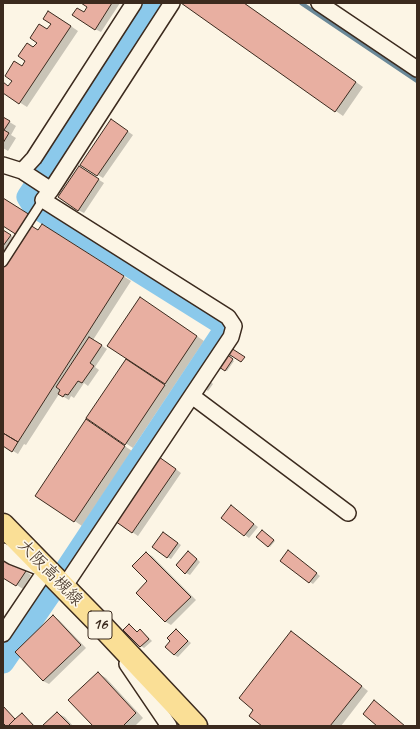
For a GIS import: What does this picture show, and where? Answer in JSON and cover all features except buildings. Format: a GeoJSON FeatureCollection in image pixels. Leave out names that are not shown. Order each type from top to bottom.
{"type":"FeatureCollection","features":[{"type":"Feature","properties":{"kind":"main road","name":"大阪高槻線"},"geometry":{"type":"LineString","coordinates":[[3,525],[102,626],[196,726]]}},
{"type":"Feature","properties":{"kind":"street"},"geometry":{"type":"LineString","coordinates":[[22,171],[34,158],[134,3]]}},
{"type":"Feature","properties":{"kind":"street"},"geometry":{"type":"LineString","coordinates":[[47,195],[172,3]]}},
{"type":"Feature","properties":{"kind":"street"},"geometry":{"type":"LineString","coordinates":[[319,3],[417,69]]}},
{"type":"Feature","properties":{"kind":"street"},"geometry":{"type":"LineString","coordinates":[[3,166],[22,171],[47,195],[228,317],[234,326],[231,337],[64,587]]}},
{"type":"Feature","properties":{"kind":"street"},"geometry":{"type":"LineString","coordinates":[[192,396],[348,513]]}},
{"type":"Feature","properties":{"kind":"street"},"geometry":{"type":"LineString","coordinates":[[3,551],[13,557],[46,570],[3,634]]}},
{"type":"Feature","properties":{"kind":"street"},"geometry":{"type":"LineString","coordinates":[[102,626],[169,726]]}},
{"type":"Feature","properties":{"kind":"lane"},"geometry":{"type":"LineString","coordinates":[[3,262],[47,195]]}},
{"type":"Feature","properties":{"kind":"waterway"},"geometry":{"type":"LineString","coordinates":[[3,662],[66,570],[224,331],[223,324],[33,205],[28,197],[155,3]]}},
{"type":"Feature","properties":{"kind":"waterway"},"geometry":{"type":"LineString","coordinates":[[301,3],[417,81]]}}]}
